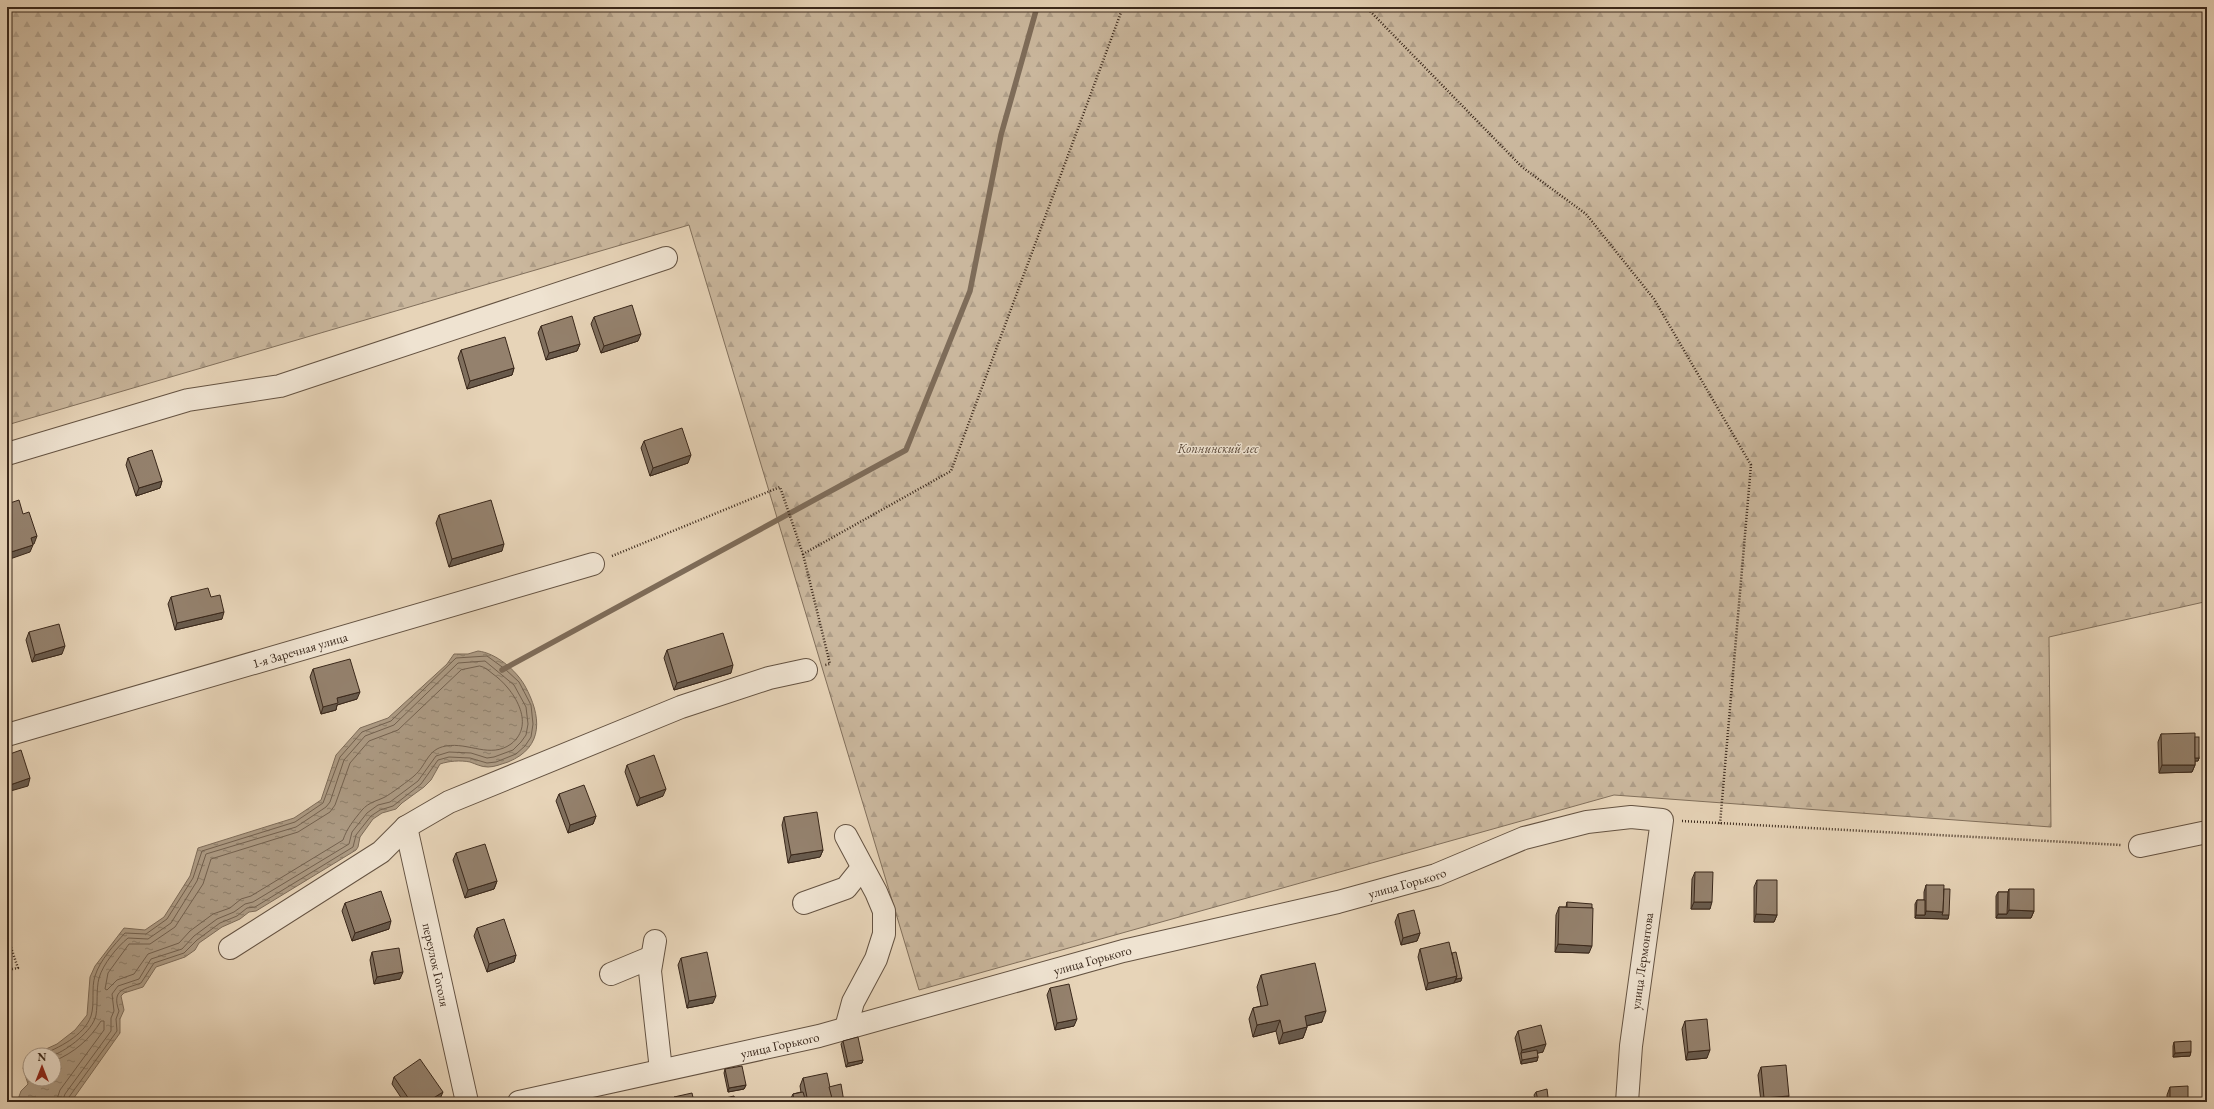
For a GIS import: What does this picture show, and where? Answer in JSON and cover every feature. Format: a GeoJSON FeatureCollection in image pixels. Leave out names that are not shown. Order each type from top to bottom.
{"type":"FeatureCollection","features":[{"type":"Feature","properties":{"kind":"street"},"geometry":{"type":"LineString","coordinates":[[7,454],[188,400],[280,386],[666,258]]}},
{"type":"Feature","properties":{"kind":"street","name":"1-я Заречная улица"},"geometry":{"type":"LineString","coordinates":[[7,735],[593,564]]}},
{"type":"Feature","properties":{"kind":"street"},"geometry":{"type":"LineString","coordinates":[[230,948],[286,910],[381,852],[406,827],[449,802],[681,707],[769,678],[806,670]]}},
{"type":"Feature","properties":{"kind":"street","name":"улица Горького"},"geometry":{"type":"LineString","coordinates":[[519,1102],[846,1028],[1123,951],[1338,902],[1428,877],[1524,838],[1538,834],[1587,822],[1631,816],[1662,820]]}},
{"type":"Feature","properties":{"kind":"street","name":"улица Лермонтова"},"geometry":{"type":"LineString","coordinates":[[1627,1102],[1630,1046],[1662,820]]}},
{"type":"Feature","properties":{"kind":"street","name":"переулок Гоголя"},"geometry":{"type":"LineString","coordinates":[[406,827],[468,1102]]}},
{"type":"Feature","properties":{"kind":"street"},"geometry":{"type":"LineString","coordinates":[[2140,846],[2207,832]]}},
{"type":"Feature","properties":{"kind":"street"},"geometry":{"type":"LineString","coordinates":[[846,836],[884,910],[884,934],[876,959],[853,1002],[846,1028]]}},
{"type":"Feature","properties":{"kind":"street"},"geometry":{"type":"LineString","coordinates":[[804,903],[846,888],[862,868]]}},
{"type":"Feature","properties":{"kind":"street"},"geometry":{"type":"LineString","coordinates":[[611,974],[654,949],[650,971],[661,1070]]}},
{"type":"Feature","properties":{"kind":"path"},"geometry":{"type":"LineString","coordinates":[[803,554],[951,471],[1123,7]]}},
{"type":"Feature","properties":{"kind":"path"},"geometry":{"type":"LineString","coordinates":[[1366,7],[1522,167],[1586,214],[1654,299],[1751,465],[1720,824]]}},
{"type":"Feature","properties":{"kind":"path"},"geometry":{"type":"LineString","coordinates":[[593,564],[780,487],[803,554],[830,664],[806,670]]}},
{"type":"Feature","properties":{"kind":"path"},"geometry":{"type":"LineString","coordinates":[[1662,820],[2140,846]]}},
{"type":"Feature","properties":{"kind":"path"},"geometry":{"type":"LineString","coordinates":[[7,936],[18,968],[7,970]]}},
{"type":"Feature","properties":{"kind":"green space","name":"Копнинский лес"},"geometry":{"type":"Polygon","coordinates":[[[7,7],[2207,7],[2207,585],[2204,602],[2049,637],[2051,827],[1614,795],[919,990],[689,225],[7,425],[7,7]]]}},
{"type":"Feature","properties":{"kind":"water"},"geometry":{"type":"Polygon","coordinates":[[[478,651],[492,655],[511,668],[525,686],[534,708],[536,719],[534,739],[529,748],[520,756],[508,762],[488,767],[462,761],[440,764],[431,780],[424,787],[396,809],[382,813],[373,819],[360,837],[356,850],[256,911],[249,912],[240,919],[222,927],[199,943],[195,950],[185,957],[156,967],[143,987],[124,993],[121,996],[124,1010],[120,1019],[120,1033],[71,1102],[17,1102],[21,1091],[25,1087],[62,1087],[62,1047],[50,1047],[57,1044],[75,1030],[87,1015],[90,977],[95,966],[124,928],[145,930],[164,917],[190,876],[198,848],[294,818],[321,800],[336,755],[360,728],[388,718],[447,664],[454,654],[468,654],[478,651]]]}},
{"type":"Feature","properties":{"kind":"building"},"geometry":{"type":"Polygon","coordinates":[[[632,305],[641,334],[604,346],[594,317],[632,305]]]}},
{"type":"Feature","properties":{"kind":"building"},"geometry":{"type":"Polygon","coordinates":[[[572,316],[580,344],[549,353],[541,326],[572,316]]]}},
{"type":"Feature","properties":{"kind":"building"},"geometry":{"type":"Polygon","coordinates":[[[505,337],[514,368],[470,381],[461,350],[505,337]]]}},
{"type":"Feature","properties":{"kind":"building"},"geometry":{"type":"Polygon","coordinates":[[[682,428],[691,455],[653,468],[644,441],[682,428]]]}},
{"type":"Feature","properties":{"kind":"building"},"geometry":{"type":"Polygon","coordinates":[[[152,450],[162,481],[139,488],[128,458],[152,450]]]}},
{"type":"Feature","properties":{"kind":"building"},"geometry":{"type":"Polygon","coordinates":[[[19,500],[23,514],[29,512],[37,536],[31,538],[33,545],[8,553],[7,504],[19,500]]]}},
{"type":"Feature","properties":{"kind":"building"},"geometry":{"type":"Polygon","coordinates":[[[491,500],[504,544],[452,559],[439,515],[491,500]]]}},
{"type":"Feature","properties":{"kind":"building"},"geometry":{"type":"Polygon","coordinates":[[[208,588],[211,597],[220,595],[224,612],[177,623],[171,597],[208,588]]]}},
{"type":"Feature","properties":{"kind":"building"},"geometry":{"type":"Polygon","coordinates":[[[59,624],[65,646],[35,655],[29,632],[59,624]]]}},
{"type":"Feature","properties":{"kind":"building"},"geometry":{"type":"Polygon","coordinates":[[[723,633],[733,665],[677,683],[667,650],[723,633]]]}},
{"type":"Feature","properties":{"kind":"building"},"geometry":{"type":"Polygon","coordinates":[[[350,659],[360,692],[337,698],[338,703],[323,707],[313,669],[350,659]]]}},
{"type":"Feature","properties":{"kind":"building"},"geometry":{"type":"Polygon","coordinates":[[[2195,733],[2195,765],[2162,765],[2161,734],[2195,733]]]}},
{"type":"Feature","properties":{"kind":"building"},"geometry":{"type":"Polygon","coordinates":[[[2195,737],[2199,737],[2199,758],[2195,758],[2195,737]]]}},
{"type":"Feature","properties":{"kind":"building"},"geometry":{"type":"Polygon","coordinates":[[[21,750],[30,778],[7,786],[7,755],[21,750]]]}},
{"type":"Feature","properties":{"kind":"building"},"geometry":{"type":"Polygon","coordinates":[[[654,755],[666,789],[640,798],[627,765],[654,755]]]}},
{"type":"Feature","properties":{"kind":"building"},"geometry":{"type":"Polygon","coordinates":[[[584,785],[596,816],[570,825],[559,794],[584,785]]]}},
{"type":"Feature","properties":{"kind":"building"},"geometry":{"type":"Polygon","coordinates":[[[817,812],[823,850],[791,855],[784,817],[817,812]]]}},
{"type":"Feature","properties":{"kind":"building"},"geometry":{"type":"Polygon","coordinates":[[[485,844],[497,881],[468,890],[456,853],[485,844]]]}},
{"type":"Feature","properties":{"kind":"building"},"geometry":{"type":"Polygon","coordinates":[[[1695,872],[1713,872],[1712,902],[1694,902],[1695,872]]]}},
{"type":"Feature","properties":{"kind":"building"},"geometry":{"type":"Polygon","coordinates":[[[1757,880],[1777,880],[1777,915],[1756,914],[1757,880]]]}},
{"type":"Feature","properties":{"kind":"building"},"geometry":{"type":"Polygon","coordinates":[[[1926,885],[1944,885],[1943,912],[1926,911],[1926,885]]]}},
{"type":"Feature","properties":{"kind":"building"},"geometry":{"type":"Polygon","coordinates":[[[1944,889],[1950,889],[1949,915],[1942,915],[1944,889]]]}},
{"type":"Feature","properties":{"kind":"building"},"geometry":{"type":"Polygon","coordinates":[[[2009,889],[2034,889],[2034,911],[2009,910],[2009,889]]]}},
{"type":"Feature","properties":{"kind":"building"},"geometry":{"type":"Polygon","coordinates":[[[381,891],[391,921],[355,933],[345,903],[381,891]]]}},
{"type":"Feature","properties":{"kind":"building"},"geometry":{"type":"Polygon","coordinates":[[[1998,892],[2008,892],[2007,914],[1998,914],[1998,892]]]}},
{"type":"Feature","properties":{"kind":"building"},"geometry":{"type":"Polygon","coordinates":[[[1917,900],[1925,900],[1925,915],[1916,915],[1917,900]]]}},
{"type":"Feature","properties":{"kind":"building"},"geometry":{"type":"Polygon","coordinates":[[[1567,902],[1592,904],[1592,908],[1567,908],[1567,902]]]}},
{"type":"Feature","properties":{"kind":"building"},"geometry":{"type":"Polygon","coordinates":[[[1559,907],[1593,908],[1592,946],[1558,944],[1559,907]]]}},
{"type":"Feature","properties":{"kind":"building"},"geometry":{"type":"Polygon","coordinates":[[[1414,910],[1420,933],[1403,938],[1398,914],[1414,910]]]}},
{"type":"Feature","properties":{"kind":"building"},"geometry":{"type":"Polygon","coordinates":[[[504,919],[516,955],[489,964],[477,928],[504,919]]]}},
{"type":"Feature","properties":{"kind":"building"},"geometry":{"type":"Polygon","coordinates":[[[1449,942],[1457,976],[1428,983],[1420,949],[1449,942]]]}},
{"type":"Feature","properties":{"kind":"building"},"geometry":{"type":"Polygon","coordinates":[[[399,948],[403,972],[377,977],[372,952],[399,948]]]}},
{"type":"Feature","properties":{"kind":"building"},"geometry":{"type":"Polygon","coordinates":[[[707,952],[716,996],[689,1001],[681,958],[707,952]]]}},
{"type":"Feature","properties":{"kind":"building"},"geometry":{"type":"Polygon","coordinates":[[[1456,952],[1462,978],[1456,979],[1457,976],[1452,953],[1456,952]]]}},
{"type":"Feature","properties":{"kind":"building"},"geometry":{"type":"Polygon","coordinates":[[[1315,963],[1326,1011],[1305,1016],[1307,1027],[1283,1033],[1280,1020],[1257,1025],[1253,1008],[1268,1005],[1261,975],[1315,963]]]}},
{"type":"Feature","properties":{"kind":"building"},"geometry":{"type":"Polygon","coordinates":[[[1069,984],[1077,1019],[1057,1023],[1050,988],[1069,984]]]}},
{"type":"Feature","properties":{"kind":"building"},"geometry":{"type":"Polygon","coordinates":[[[1707,1019],[1710,1050],[1688,1052],[1685,1021],[1707,1019]]]}},
{"type":"Feature","properties":{"kind":"building"},"geometry":{"type":"Polygon","coordinates":[[[1541,1025],[1546,1044],[1522,1050],[1518,1031],[1541,1025]]]}},
{"type":"Feature","properties":{"kind":"building"},"geometry":{"type":"Polygon","coordinates":[[[858,1037],[863,1060],[848,1063],[843,1041],[858,1037]]]}},
{"type":"Feature","properties":{"kind":"building"},"geometry":{"type":"Polygon","coordinates":[[[2191,1041],[2191,1052],[2175,1053],[2174,1042],[2191,1041]]]}},
{"type":"Feature","properties":{"kind":"building"},"geometry":{"type":"Polygon","coordinates":[[[1537,1050],[1538,1057],[1522,1060],[1521,1053],[1537,1050]]]}},
{"type":"Feature","properties":{"kind":"building"},"geometry":{"type":"Polygon","coordinates":[[[420,1059],[443,1092],[427,1102],[411,1102],[394,1077],[420,1059]]]}},
{"type":"Feature","properties":{"kind":"building"},"geometry":{"type":"Polygon","coordinates":[[[1786,1065],[1789,1096],[1764,1098],[1761,1067],[1786,1065]]]}},
{"type":"Feature","properties":{"kind":"building"},"geometry":{"type":"Polygon","coordinates":[[[742,1066],[746,1085],[729,1088],[725,1069],[742,1066]]]}},
{"type":"Feature","properties":{"kind":"building"},"geometry":{"type":"Polygon","coordinates":[[[827,1073],[833,1102],[808,1102],[803,1078],[827,1073]]]}},
{"type":"Feature","properties":{"kind":"building"},"geometry":{"type":"Polygon","coordinates":[[[841,1084],[844,1102],[833,1102],[829,1087],[841,1084]]]}},
{"type":"Feature","properties":{"kind":"building"},"geometry":{"type":"Polygon","coordinates":[[[2188,1086],[2188,1102],[2170,1102],[2170,1087],[2188,1086]]]}},
{"type":"Feature","properties":{"kind":"building"},"geometry":{"type":"Polygon","coordinates":[[[1547,1089],[1548,1097],[1538,1100],[1536,1092],[1547,1089]]]}},
{"type":"Feature","properties":{"kind":"building"},"geometry":{"type":"Polygon","coordinates":[[[803,1092],[806,1102],[794,1102],[793,1094],[803,1092]]]}},
{"type":"Feature","properties":{"kind":"building"},"geometry":{"type":"Polygon","coordinates":[[[692,1093],[694,1102],[675,1102],[674,1097],[692,1093]]]}},
{"type":"Feature","properties":{"kind":"building"},"geometry":{"type":"Polygon","coordinates":[[[734,1096],[736,1102],[709,1102],[734,1096]]]}},
{"type":"Feature","properties":{"kind":"waterway"},"geometry":{"type":"LineString","coordinates":[[502,670],[906,450],[970,291],[1001,135],[1037,7]]}}]}
